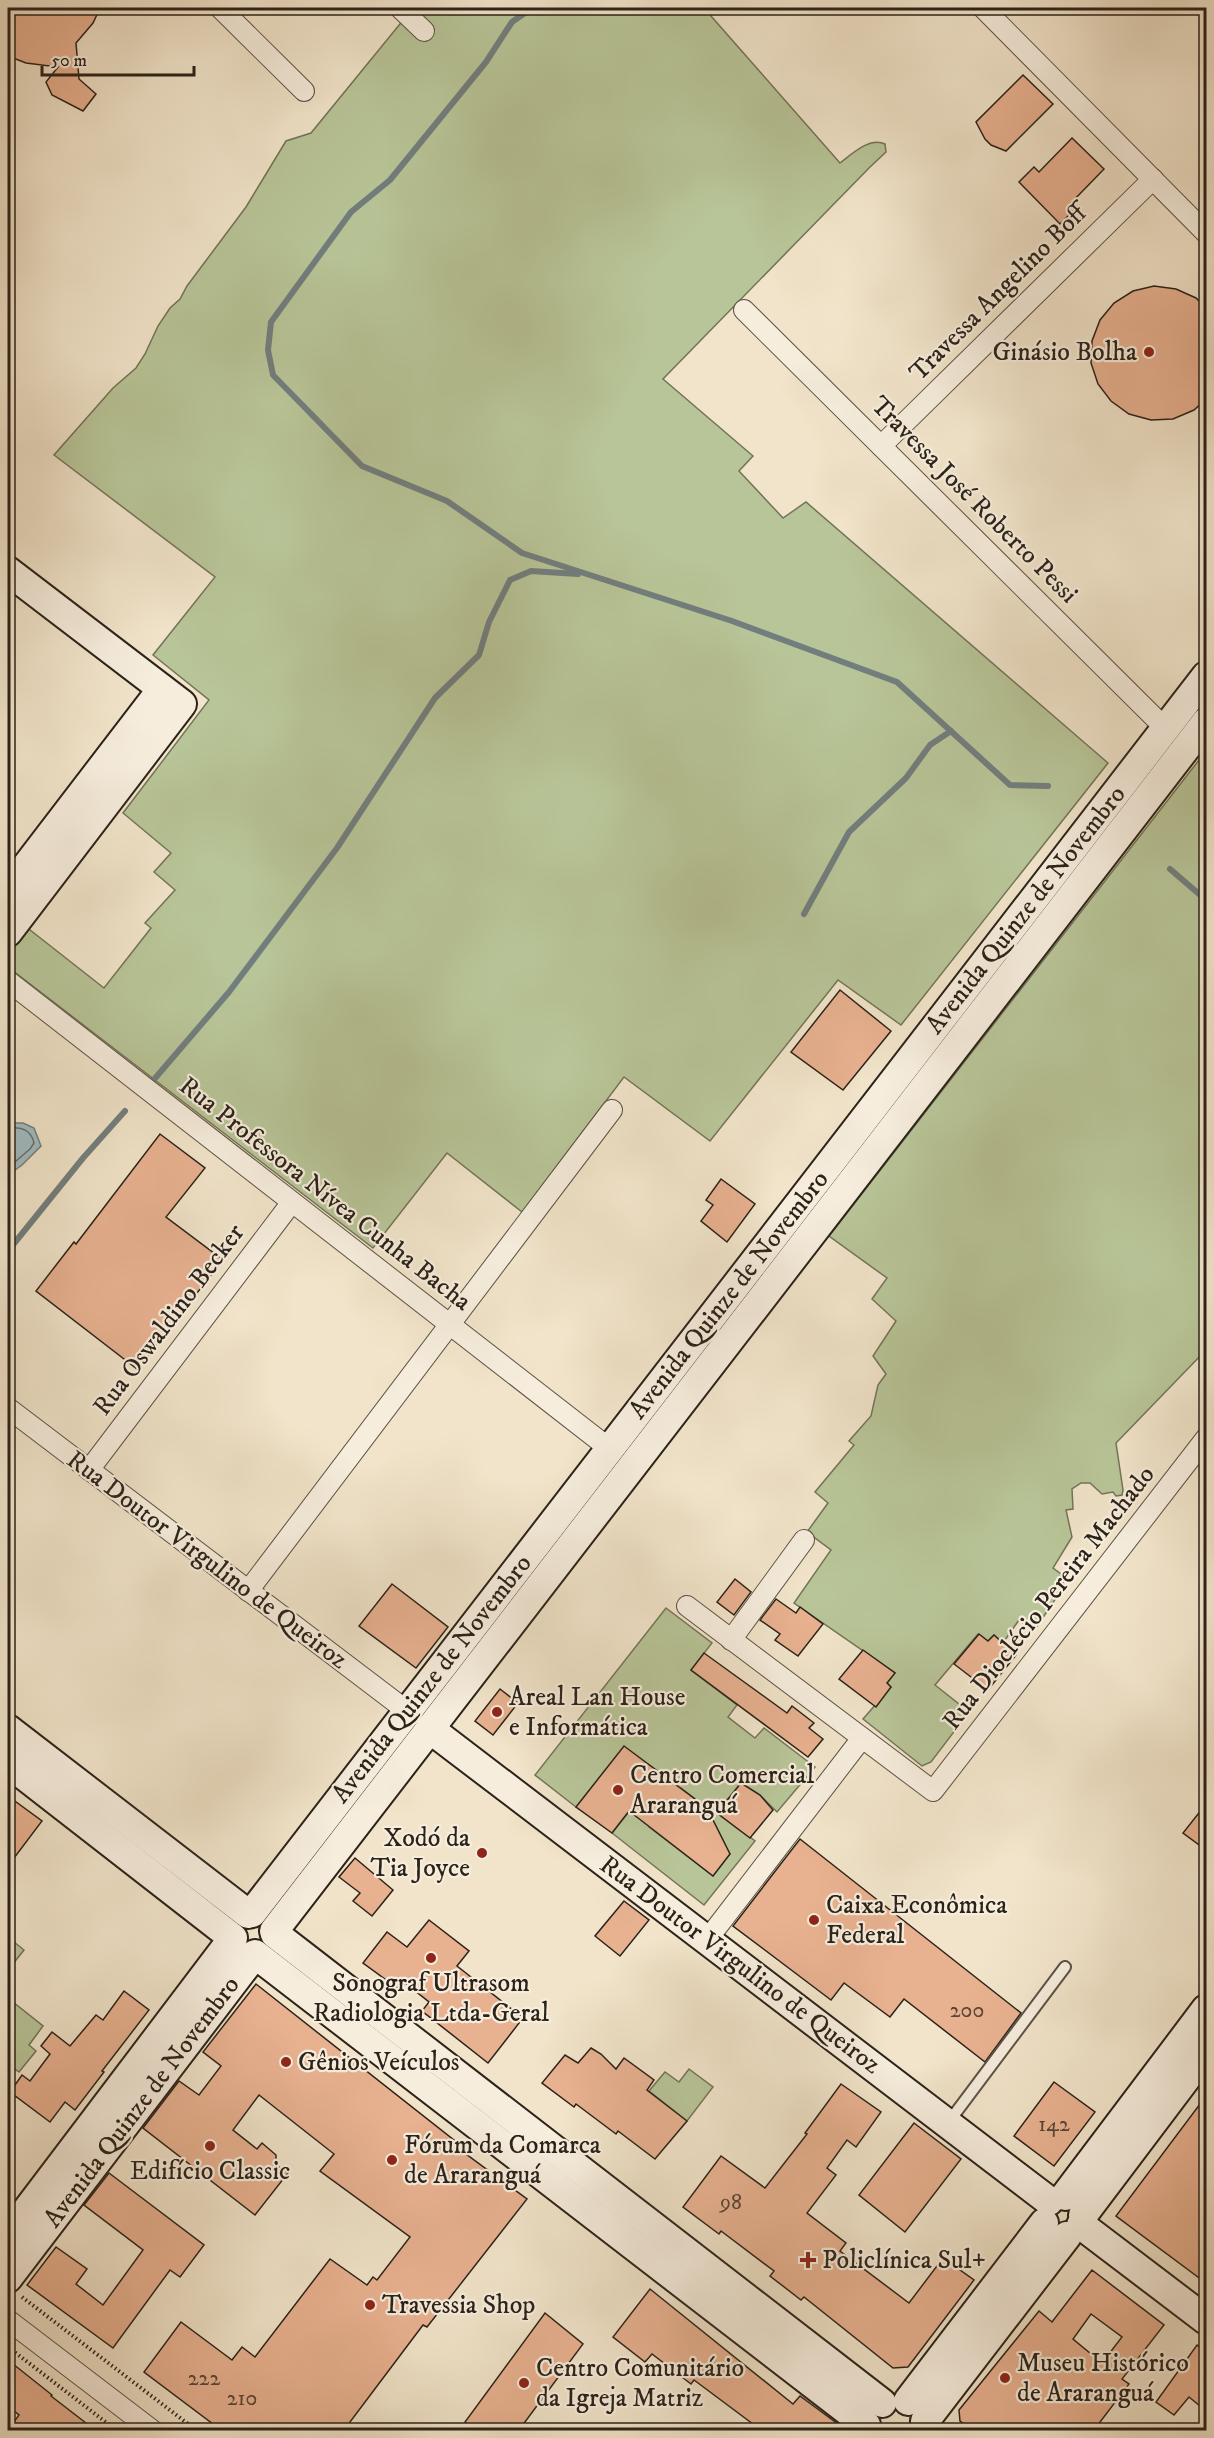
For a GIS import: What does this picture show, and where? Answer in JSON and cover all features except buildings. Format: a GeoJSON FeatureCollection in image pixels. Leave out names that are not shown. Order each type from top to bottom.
{"type":"FeatureCollection","features":[{"type":"Feature","properties":{"kind":"street"},"geometry":{"type":"LineString","coordinates":[[220,8],[304,92]]}},
{"type":"Feature","properties":{"kind":"street"},"geometry":{"type":"LineString","coordinates":[[400,8],[424,31]]}},
{"type":"Feature","properties":{"kind":"street"},"geometry":{"type":"LineString","coordinates":[[983,8],[1206,233]]}},
{"type":"Feature","properties":{"kind":"street","name":"Travessa Angelino Boff"},"geometry":{"type":"LineString","coordinates":[[881,446],[1153,179]]}},
{"type":"Feature","properties":{"kind":"street","name":"Travessa José Roberto Pessi"},"geometry":{"type":"LineString","coordinates":[[744,310],[1166,729]]}},
{"type":"Feature","properties":{"kind":"street"},"geometry":{"type":"LineString","coordinates":[[8,571],[172,697]]}},
{"type":"Feature","properties":{"kind":"street","name":"Avenida Quinze de Novembro"},"geometry":{"type":"LineString","coordinates":[[250,1913],[1206,676]]}},
{"type":"Feature","properties":{"kind":"street"},"geometry":{"type":"LineString","coordinates":[[8,890],[172,697]]}},
{"type":"Feature","properties":{"kind":"street"},"geometry":{"type":"LineString","coordinates":[[8,932],[172,697]]}},
{"type":"Feature","properties":{"kind":"street","name":"Avenida Quinze de Novembro"},"geometry":{"type":"LineString","coordinates":[[8,2235],[259,1939],[430,1729],[1206,722]]}},
{"type":"Feature","properties":{"kind":"street","name":"Rua Professora Nívea Cunha Bacha"},"geometry":{"type":"LineString","coordinates":[[8,981],[610,1449]]}},
{"type":"Feature","properties":{"kind":"street"},"geometry":{"type":"LineString","coordinates":[[248,1591],[612,1110]]}},
{"type":"Feature","properties":{"kind":"street","name":"Rua Oswaldino Becker"},"geometry":{"type":"LineString","coordinates":[[89,1470],[292,1203]]}},
{"type":"Feature","properties":{"kind":"street","name":"Rua Doutor Virgulino de Queiroz"},"geometry":{"type":"LineString","coordinates":[[8,1408],[407,1712]]}},
{"type":"Feature","properties":{"kind":"street","name":"Rua Dioclécio Pereira Machado"},"geometry":{"type":"LineString","coordinates":[[862,1738],[933,1791],[1206,1438]]}},
{"type":"Feature","properties":{"kind":"street"},"geometry":{"type":"LineString","coordinates":[[731,1640],[804,1540]]}},
{"type":"Feature","properties":{"kind":"street"},"geometry":{"type":"LineString","coordinates":[[687,1606],[862,1738],[706,1940]]}},
{"type":"Feature","properties":{"kind":"street"},"geometry":{"type":"LineString","coordinates":[[407,1712],[404,1720],[410,1732],[418,1735],[430,1729]]}},
{"type":"Feature","properties":{"kind":"street"},"geometry":{"type":"LineString","coordinates":[[8,1729],[250,1913],[264,1916],[273,1925],[259,1939]]}},
{"type":"Feature","properties":{"kind":"street","name":"Rua Doutor Virgulino de Queiroz"},"geometry":{"type":"LineString","coordinates":[[430,1729],[947,2123],[1065,2216],[1206,2320]]}},
{"type":"Feature","properties":{"kind":"street"},"geometry":{"type":"LineString","coordinates":[[8,1763],[259,1939],[896,2418],[1206,2052]]}},
{"type":"Feature","properties":{"kind":"street","name":"Avenida Quinze de Novembro"},"geometry":{"type":"LineString","coordinates":[[15,2287],[259,1939]]}},
{"type":"Feature","properties":{"kind":"street"},"geometry":{"type":"LineString","coordinates":[[1065,2216],[1206,2009]]}},
{"type":"Feature","properties":{"kind":"street"},"geometry":{"type":"LineString","coordinates":[[8,2320],[152,2430]]}},
{"type":"Feature","properties":{"kind":"lane"},"geometry":{"type":"LineString","coordinates":[[947,2123],[1065,1967]]}},
{"type":"Feature","properties":{"kind":"path"},"geometry":{"type":"LineString","coordinates":[[15,2287],[196,2430]]}},
{"type":"Feature","properties":{"kind":"path"},"geometry":{"type":"LineString","coordinates":[[8,2347],[116,2430]]}},
{"type":"Feature","properties":{"kind":"green space"},"geometry":{"type":"Polygon","coordinates":[[[413,8],[720,8],[711,16],[840,163],[867,145],[879,142],[885,144],[886,152],[663,379],[753,456],[739,471],[783,518],[806,502],[1108,763],[901,1025],[838,980],[710,1141],[624,1077],[522,1212],[447,1153],[373,1248],[8,967],[8,950],[25,926],[104,988],[151,928],[145,923],[175,890],[154,872],[171,853],[123,813],[209,700],[153,655],[215,577],[54,455],[113,388],[136,368],[158,326],[246,207],[286,141],[311,133],[413,8]]]}},
{"type":"Feature","properties":{"kind":"green space"},"geometry":{"type":"Polygon","coordinates":[[[1206,751],[1206,1350],[1116,1443],[1122,1495],[1116,1496],[1113,1492],[1102,1494],[1090,1483],[1081,1483],[1072,1489],[1073,1509],[1066,1510],[1072,1537],[1053,1568],[1061,1574],[1064,1586],[1034,1631],[1019,1620],[1003,1643],[994,1635],[988,1641],[978,1634],[935,1685],[969,1712],[931,1762],[922,1766],[863,1719],[891,1687],[887,1683],[895,1673],[794,1603],[831,1550],[807,1532],[828,1503],[815,1492],[854,1445],[849,1441],[871,1416],[878,1385],[886,1374],[873,1356],[896,1321],[872,1299],[887,1278],[829,1236],[1206,751]]]}},
{"type":"Feature","properties":{"kind":"green space"},"geometry":{"type":"Polygon","coordinates":[[[666,1608],[712,1643],[691,1670],[737,1705],[728,1717],[755,1738],[764,1728],[815,1767],[777,1812],[760,1795],[741,1783],[717,1812],[755,1841],[704,1905],[612,1833],[660,1773],[624,1747],[576,1807],[535,1775],[666,1608]],[[681,1788],[649,1827],[713,1876],[730,1854],[690,1823],[703,1805],[681,1788]]]}},
{"type":"Feature","properties":{"kind":"green space"},"geometry":{"type":"Polygon","coordinates":[[[8,1937],[24,1950],[8,1970],[8,1937]]]}},
{"type":"Feature","properties":{"kind":"green space"},"geometry":{"type":"Polygon","coordinates":[[[8,1998],[43,2026],[29,2045],[36,2051],[19,2072],[8,2064],[8,1998]]]}},
{"type":"Feature","properties":{"kind":"green space"},"geometry":{"type":"Polygon","coordinates":[[[689,2069],[713,2087],[687,2121],[649,2091],[665,2072],[679,2082],[689,2069]]]}},
{"type":"Feature","properties":{"kind":"water"},"geometry":{"type":"Polygon","coordinates":[[[8,1123],[23,1123],[34,1128],[41,1146],[8,1175],[8,1123]]]}},
{"type":"Feature","properties":{"kind":"waterway"},"geometry":{"type":"LineString","coordinates":[[532,8],[512,22],[486,62],[390,180],[351,212],[271,322],[268,350],[273,375],[362,466],[447,501],[522,553],[732,621],[897,682],[1010,785],[1048,786]]}},
{"type":"Feature","properties":{"kind":"waterway"},"geometry":{"type":"LineString","coordinates":[[151,1083],[229,992],[337,848],[435,698],[479,655],[489,622],[510,580],[531,571],[578,574]]}},
{"type":"Feature","properties":{"kind":"waterway"},"geometry":{"type":"LineString","coordinates":[[804,914],[849,832],[906,778],[930,745],[951,731]]}},
{"type":"Feature","properties":{"kind":"waterway"},"geometry":{"type":"LineString","coordinates":[[1170,869],[1206,900]]}},
{"type":"Feature","properties":{"kind":"waterway"},"geometry":{"type":"LineString","coordinates":[[8,1251],[83,1158],[125,1111]]}},
{"type":"Feature","properties":{"kind":"place","name":"Ginásio Bolha"},"geometry":{"type":"Point","coordinates":[1149,352]}},
{"type":"Feature","properties":{"kind":"place","name":"Areal Lan House e Informática"},"geometry":{"type":"Point","coordinates":[497,1712]}},
{"type":"Feature","properties":{"kind":"place","name":"Centro Comercial Araranguá"},"geometry":{"type":"Point","coordinates":[618,1790]}},
{"type":"Feature","properties":{"kind":"place","name":"Xodó da Tia Joyce"},"geometry":{"type":"Point","coordinates":[482,1853]}},
{"type":"Feature","properties":{"kind":"place","name":"Caixa Econômica Federal"},"geometry":{"type":"Point","coordinates":[814,1920]}},
{"type":"Feature","properties":{"kind":"place","name":"Sonograf Ultrasom Radiologia Ltda-Geral"},"geometry":{"type":"Point","coordinates":[431,1958]}},
{"type":"Feature","properties":{"kind":"place","name":"Gênios Veículos"},"geometry":{"type":"Point","coordinates":[286,2062]}},
{"type":"Feature","properties":{"kind":"place","name":"Edifício Classic"},"geometry":{"type":"Point","coordinates":[210,2146]}},
{"type":"Feature","properties":{"kind":"place","name":"Fórum da Comarca de Araranguá"},"geometry":{"type":"Point","coordinates":[392,2160]}},
{"type":"Feature","properties":{"kind":"place","name":"Policlínica Sul+"},"geometry":{"type":"Point","coordinates":[808,2260]}},
{"type":"Feature","properties":{"kind":"place","name":"Travessia Shop"},"geometry":{"type":"Point","coordinates":[370,2305]}},
{"type":"Feature","properties":{"kind":"place","name":"Museu Histórico de Araranguá"},"geometry":{"type":"Point","coordinates":[1005,2378]}},
{"type":"Feature","properties":{"kind":"place","name":"Centro Comunitário da Igreja Matriz"},"geometry":{"type":"Point","coordinates":[524,2383]}}]}
